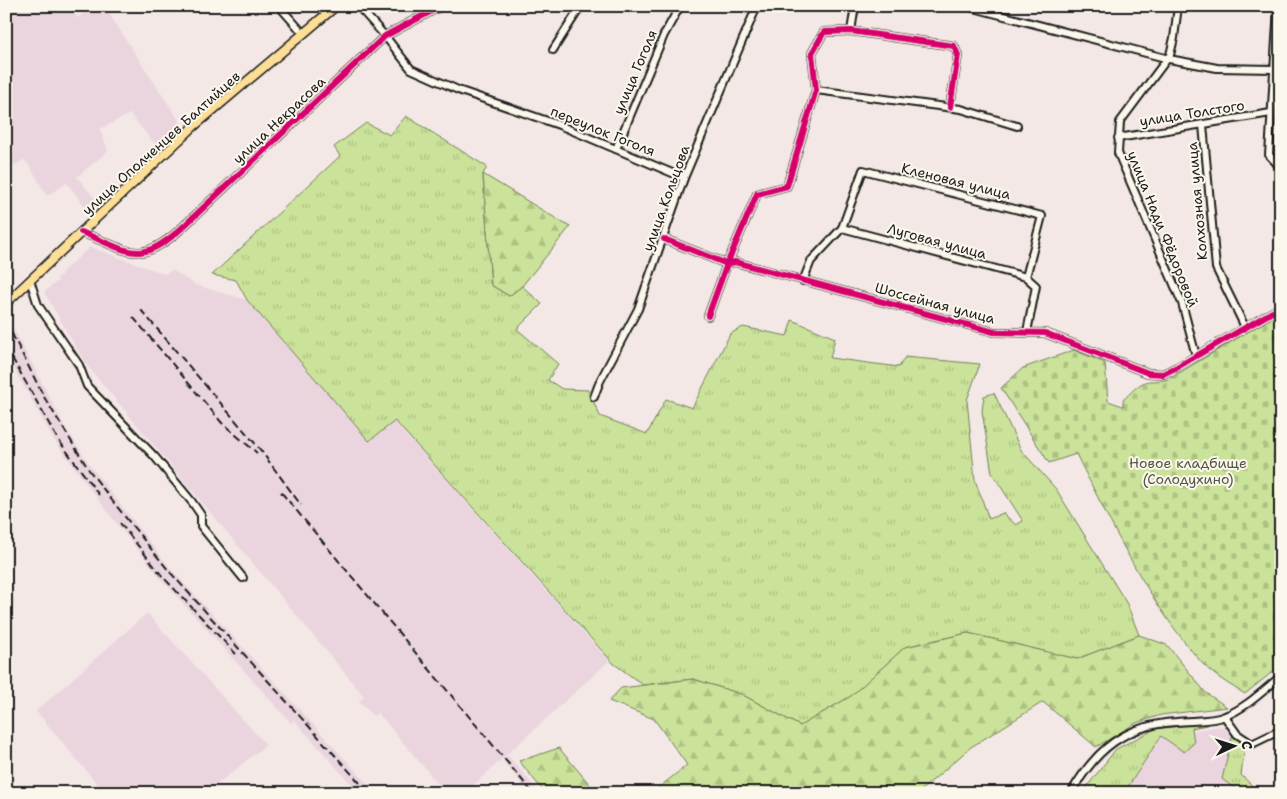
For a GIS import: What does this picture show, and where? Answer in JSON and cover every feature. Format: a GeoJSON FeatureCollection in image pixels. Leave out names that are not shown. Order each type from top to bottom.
{"type":"FeatureCollection","features":[{"type":"Feature","properties":{"kind":"main road","name":"улица Ополченцев Балтийцев"},"geometry":{"type":"LineString","coordinates":[[6,303],[193,127],[336,6]]}},
{"type":"Feature","properties":{"kind":"street"},"geometry":{"type":"LineString","coordinates":[[279,6],[303,33]]}},
{"type":"Feature","properties":{"kind":"street","name":"переулок Гоголя"},"geometry":{"type":"LineString","coordinates":[[358,6],[411,69],[458,90],[559,125],[684,178]]}},
{"type":"Feature","properties":{"kind":"street","name":"улица Некрасова"},"geometry":{"type":"LineString","coordinates":[[81,232],[127,252],[138,254],[152,250],[172,237],[385,36],[441,6]]}},
{"type":"Feature","properties":{"kind":"street"},"geometry":{"type":"LineString","coordinates":[[553,50],[581,6]]}},
{"type":"Feature","properties":{"kind":"street","name":"улица Гоголя"},"geometry":{"type":"LineString","coordinates":[[616,149],[664,35],[680,6]]}},
{"type":"Feature","properties":{"kind":"street","name":"улица Кольцова"},"geometry":{"type":"LineString","coordinates":[[594,397],[600,381],[638,309],[684,178],[757,6]]}},
{"type":"Feature","properties":{"kind":"street"},"geometry":{"type":"LineString","coordinates":[[851,31],[855,6]]}},
{"type":"Feature","properties":{"kind":"street"},"geometry":{"type":"LineString","coordinates":[[966,6],[1167,59],[1218,68],[1274,69]]}},
{"type":"Feature","properties":{"kind":"street","name":"улица Нади Фёдоровой"},"geometry":{"type":"LineString","coordinates":[[1178,6],[1174,38],[1167,59],[1120,122],[1118,153],[1182,303],[1196,356]]}},
{"type":"Feature","properties":{"kind":"street"},"geometry":{"type":"LineString","coordinates":[[1278,6],[1269,155],[1281,168]]}},
{"type":"Feature","properties":{"kind":"street"},"geometry":{"type":"LineString","coordinates":[[708,316],[727,264],[757,194],[787,186],[816,90],[812,53],[824,32],[851,31],[954,46],[958,55],[950,107]]}},
{"type":"Feature","properties":{"kind":"street"},"geometry":{"type":"LineString","coordinates":[[816,90],[950,107],[1017,126]]}},
{"type":"Feature","properties":{"kind":"street","name":"улица Толстого"},"geometry":{"type":"LineString","coordinates":[[1118,138],[1271,113]]}},
{"type":"Feature","properties":{"kind":"street","name":"Колхозная улица"},"geometry":{"type":"LineString","coordinates":[[1203,125],[1216,268],[1245,327]]}},
{"type":"Feature","properties":{"kind":"street","name":"Кленовая улица"},"geometry":{"type":"LineString","coordinates":[[842,228],[863,170],[1042,216],[1026,277]]}},
{"type":"Feature","properties":{"kind":"street"},"geometry":{"type":"LineString","coordinates":[[803,281],[811,261],[842,228]]}},
{"type":"Feature","properties":{"kind":"street","name":"Луговая улица"},"geometry":{"type":"LineString","coordinates":[[842,228],[1026,277]]}},
{"type":"Feature","properties":{"kind":"street","name":"Шоссейная улица"},"geometry":{"type":"LineString","coordinates":[[664,239],[727,264],[735,262],[994,332],[1045,332],[1148,373],[1163,374],[1281,307]]}},
{"type":"Feature","properties":{"kind":"street"},"geometry":{"type":"LineString","coordinates":[[1026,277],[1036,286],[1027,332]]}},
{"type":"Feature","properties":{"kind":"street"},"geometry":{"type":"LineString","coordinates":[[30,280],[38,305],[79,365],[87,386],[155,457],[192,502],[202,515],[200,526],[243,578]]}},
{"type":"Feature","properties":{"kind":"street"},"geometry":{"type":"LineString","coordinates":[[1071,793],[1105,750],[1121,736],[1136,728],[1154,724],[1224,717],[1238,710],[1280,677]]}},
{"type":"Feature","properties":{"kind":"street"},"geometry":{"type":"LineString","coordinates":[[1224,717],[1237,734],[1252,744],[1281,730]]}},
{"type":"Feature","properties":{"kind":"shaded area"},"geometry":{"type":"Polygon","coordinates":[[[12,6],[66,6],[78,18],[91,6],[104,6],[184,128],[158,148],[130,114],[100,129],[108,151],[77,177],[99,203],[89,212],[67,183],[47,196],[30,166],[24,160],[6,169],[6,18],[12,6]]]}},
{"type":"Feature","properties":{"kind":"shaded area"},"geometry":{"type":"Polygon","coordinates":[[[90,247],[165,274],[172,270],[196,285],[247,300],[369,441],[394,421],[609,661],[465,793],[446,793],[378,713],[373,716],[359,701],[364,696],[85,363],[44,292],[58,281],[57,278],[61,273],[90,247]]]}},
{"type":"Feature","properties":{"kind":"shaded area"},"geometry":{"type":"Polygon","coordinates":[[[6,314],[66,429],[92,468],[170,568],[376,793],[359,793],[294,720],[291,723],[162,580],[106,510],[54,440],[14,369],[6,353],[6,314]]]}},
{"type":"Feature","properties":{"kind":"shaded area"},"geometry":{"type":"Polygon","coordinates":[[[147,613],[266,745],[206,793],[100,793],[100,787],[36,711],[147,613]]]}},
{"type":"Feature","properties":{"kind":"shaded area"},"geometry":{"type":"Polygon","coordinates":[[[1221,726],[1233,733],[1223,779],[1241,793],[1124,793],[1162,736],[1221,726]]]}},
{"type":"Feature","properties":{"kind":"shaded area"},"geometry":{"type":"Polygon","coordinates":[[[508,755],[540,793],[529,793],[503,761],[508,755]]]}},
{"type":"Feature","properties":{"kind":"green space"},"geometry":{"type":"Polygon","coordinates":[[[406,116],[487,167],[483,174],[491,285],[509,296],[522,286],[542,304],[517,329],[558,364],[548,380],[562,389],[588,390],[600,416],[647,434],[666,399],[692,408],[730,334],[743,327],[787,336],[792,320],[835,338],[830,358],[899,367],[905,357],[980,364],[967,400],[975,480],[989,519],[1003,513],[1016,525],[1023,521],[992,473],[982,411],[984,396],[994,393],[1021,450],[1056,489],[1127,604],[1139,635],[1077,659],[968,633],[905,647],[851,696],[800,726],[741,694],[693,679],[643,685],[613,663],[395,421],[369,441],[247,300],[236,280],[212,275],[340,156],[334,147],[366,123],[390,135],[406,116]]]}},
{"type":"Feature","properties":{"kind":"green space"},"geometry":{"type":"Polygon","coordinates":[[[483,174],[570,227],[522,286],[509,296],[491,285],[483,174]]]}},
{"type":"Feature","properties":{"kind":"green space","name":"Новое кладбище (Солодухино)"},"geometry":{"type":"Polygon","coordinates":[[[1281,312],[1281,665],[1245,694],[1207,668],[1165,615],[1133,563],[1076,454],[1049,463],[1001,388],[1023,368],[1074,350],[1105,363],[1108,401],[1123,406],[1123,400],[1145,382],[1169,379],[1281,312]]]}},
{"type":"Feature","properties":{"kind":"green space"},"geometry":{"type":"Polygon","coordinates":[[[968,633],[1077,659],[1139,635],[1167,645],[1206,693],[1227,707],[1161,715],[1136,723],[1096,747],[1043,702],[971,747],[918,793],[652,793],[687,765],[654,719],[609,701],[621,688],[693,679],[741,694],[800,726],[851,696],[905,647],[968,633]]]}},
{"type":"Feature","properties":{"kind":"green space"},"geometry":{"type":"Polygon","coordinates":[[[1206,723],[1207,725],[1192,728],[1194,743],[1184,752],[1161,736],[1124,793],[1082,793],[1116,749],[1155,729],[1206,723]]]}},
{"type":"Feature","properties":{"kind":"green space"},"geometry":{"type":"Polygon","coordinates":[[[1233,733],[1245,747],[1241,775],[1260,793],[1241,793],[1222,779],[1233,733]]]}},
{"type":"Feature","properties":{"kind":"green space"},"geometry":{"type":"Polygon","coordinates":[[[559,748],[597,793],[545,793],[519,761],[559,748]]]}},
{"type":"Feature","properties":{"kind":"railway"},"geometry":{"type":"LineString","coordinates":[[141,310],[259,448],[301,505]]}},
{"type":"Feature","properties":{"kind":"railway"},"geometry":{"type":"LineString","coordinates":[[133,317],[222,423],[257,453]]}},
{"type":"Feature","properties":{"kind":"railway"},"geometry":{"type":"LineString","coordinates":[[6,322],[44,397],[89,470],[114,503],[169,571],[369,793]]}},
{"type":"Feature","properties":{"kind":"railway"},"geometry":{"type":"LineString","coordinates":[[6,347],[57,438],[99,495]]}},
{"type":"Feature","properties":{"kind":"railway"},"geometry":{"type":"LineString","coordinates":[[281,492],[533,793]]}},
{"type":"Feature","properties":{"kind":"railway"},"geometry":{"type":"LineString","coordinates":[[120,523],[163,577],[236,654]]}},
{"type":"Feature","properties":{"kind":"cycle path"},"geometry":{"type":"LineString","coordinates":[[81,232],[123,250],[134,252],[156,247],[169,239],[385,36],[441,6]]}},
{"type":"Feature","properties":{"kind":"cycle path"},"geometry":{"type":"LineString","coordinates":[[708,316],[727,264],[757,194],[787,186],[816,90],[812,53],[824,32],[851,31],[954,46],[958,55],[950,107]]}},
{"type":"Feature","properties":{"kind":"cycle path"},"geometry":{"type":"LineString","coordinates":[[664,239],[727,264],[735,262],[994,332],[1045,333],[1148,373],[1163,374],[1281,307]]}}]}
